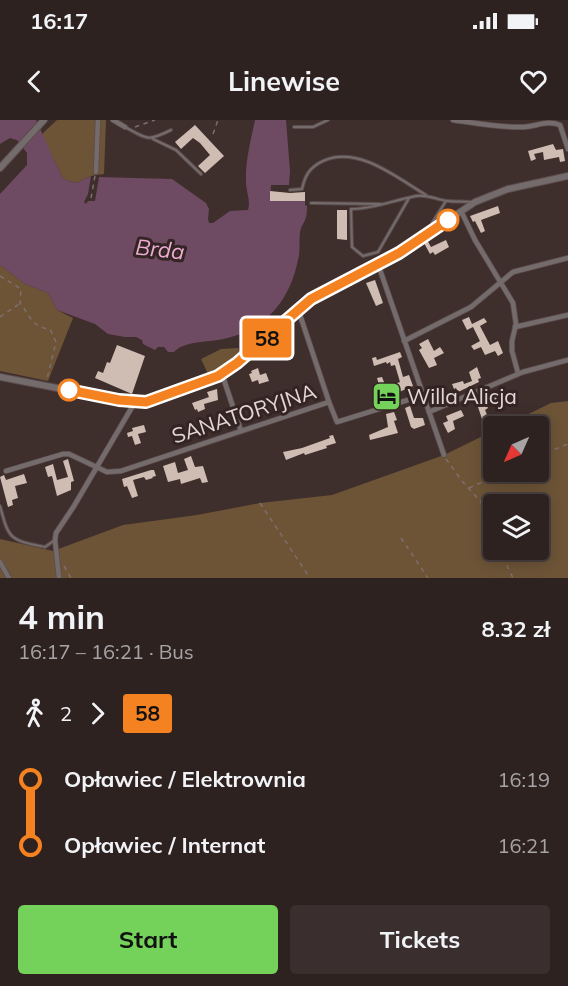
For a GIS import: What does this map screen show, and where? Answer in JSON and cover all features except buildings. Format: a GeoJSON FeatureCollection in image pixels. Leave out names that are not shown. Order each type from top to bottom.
{"type":"FeatureCollection","features":[{"type":"Feature","properties":{"kind":"street"},"geometry":{"type":"LineString","coordinates":[[0,168],[44,120]]}},
{"type":"Feature","properties":{"kind":"street"},"geometry":{"type":"LineString","coordinates":[[96,172],[99,120]]}},
{"type":"Feature","properties":{"kind":"street"},"geometry":{"type":"LineString","coordinates":[[113,120],[125,127]]}},
{"type":"Feature","properties":{"kind":"street"},"geometry":{"type":"LineString","coordinates":[[453,120],[515,127],[526,127],[550,121],[560,126],[568,149]]}},
{"type":"Feature","properties":{"kind":"street"},"geometry":{"type":"LineString","coordinates":[[0,377],[135,402],[154,401],[222,374],[316,296],[406,249],[475,202],[508,189],[568,176]]}},
{"type":"Feature","properties":{"kind":"street"},"geometry":{"type":"LineString","coordinates":[[461,211],[475,240],[513,303],[515,327],[512,351],[518,373]]}},
{"type":"Feature","properties":{"kind":"street"},"geometry":{"type":"LineString","coordinates":[[404,341],[471,308],[513,272],[568,258]]}},
{"type":"Feature","properties":{"kind":"street"},"geometry":{"type":"LineString","coordinates":[[378,264],[444,455]]}},
{"type":"Feature","properties":{"kind":"street"},"geometry":{"type":"LineString","coordinates":[[298,309],[329,402]]}},
{"type":"Feature","properties":{"kind":"street"},"geometry":{"type":"LineString","coordinates":[[515,327],[568,315]]}},
{"type":"Feature","properties":{"kind":"street"},"geometry":{"type":"LineString","coordinates":[[429,412],[518,373],[568,360]]}},
{"type":"Feature","properties":{"kind":"street"},"geometry":{"type":"LineString","coordinates":[[222,374],[241,431]]}},
{"type":"Feature","properties":{"kind":"street","name":"SANATORYJNA"},"geometry":{"type":"LineString","coordinates":[[3,471],[63,453],[107,472],[121,471],[329,402],[337,422],[424,394]]}},
{"type":"Feature","properties":{"kind":"street"},"geometry":{"type":"LineString","coordinates":[[59,578],[56,533],[135,402]]}},
{"type":"Feature","properties":{"kind":"street"},"geometry":{"type":"LineString","coordinates":[[0,562],[9,578]]}},
{"type":"Feature","properties":{"kind":"lane"},"geometry":{"type":"LineString","coordinates":[[294,127],[313,127],[328,120]]}},
{"type":"Feature","properties":{"kind":"lane"},"geometry":{"type":"LineString","coordinates":[[125,127],[145,138],[153,139],[176,150],[201,174]]}},
{"type":"Feature","properties":{"kind":"lane"},"geometry":{"type":"LineString","coordinates":[[153,139],[171,130]]}},
{"type":"Feature","properties":{"kind":"lane"},"geometry":{"type":"LineString","coordinates":[[290,190],[302,189],[306,175],[318,163],[344,156],[362,159],[426,195],[446,201],[475,202]]}},
{"type":"Feature","properties":{"kind":"lane"},"geometry":{"type":"LineString","coordinates":[[409,198],[378,252],[363,256],[352,247],[351,210],[367,209],[409,198],[426,195]]}},
{"type":"Feature","properties":{"kind":"lane"},"geometry":{"type":"LineString","coordinates":[[432,223],[446,201]]}},
{"type":"Feature","properties":{"kind":"lane"},"geometry":{"type":"LineString","coordinates":[[311,203],[382,205]]}},
{"type":"Feature","properties":{"kind":"lane"},"geometry":{"type":"LineString","coordinates":[[0,506],[9,535],[15,540],[45,547],[55,540]]}},
{"type":"Feature","properties":{"kind":"path"},"geometry":{"type":"LineString","coordinates":[[125,127],[135,127],[155,120]]}},
{"type":"Feature","properties":{"kind":"path"},"geometry":{"type":"LineString","coordinates":[[213,134],[218,120]]}},
{"type":"Feature","properties":{"kind":"path"},"geometry":{"type":"LineString","coordinates":[[91,198],[96,172]]}},
{"type":"Feature","properties":{"kind":"path"},"geometry":{"type":"LineString","coordinates":[[0,276],[21,289],[20,303],[37,326],[50,329],[56,342],[45,386]]}},
{"type":"Feature","properties":{"kind":"path"},"geometry":{"type":"LineString","coordinates":[[0,316],[20,303]]}},
{"type":"Feature","properties":{"kind":"path"},"geometry":{"type":"LineString","coordinates":[[549,452],[568,444]]}},
{"type":"Feature","properties":{"kind":"path"},"geometry":{"type":"LineString","coordinates":[[444,455],[483,507]]}},
{"type":"Feature","properties":{"kind":"path"},"geometry":{"type":"LineString","coordinates":[[469,489],[483,482]]}},
{"type":"Feature","properties":{"kind":"path"},"geometry":{"type":"LineString","coordinates":[[260,503],[310,578]]}},
{"type":"Feature","properties":{"kind":"path"},"geometry":{"type":"LineString","coordinates":[[401,537],[428,578]]}},
{"type":"Feature","properties":{"kind":"path"},"geometry":{"type":"LineString","coordinates":[[57,555],[71,578]]}},
{"type":"Feature","properties":{"kind":"path"},"geometry":{"type":"LineString","coordinates":[[504,560],[513,578]]}},
{"type":"Feature","properties":{"kind":"shaded area"},"geometry":{"type":"Polygon","coordinates":[[[57,120],[106,120],[104,174],[91,176],[76,183],[63,179],[42,134],[57,120]]]}},
{"type":"Feature","properties":{"kind":"shaded area"},"geometry":{"type":"Polygon","coordinates":[[[0,265],[25,284],[48,293],[57,310],[73,318],[48,381],[0,371],[0,265]]]}},
{"type":"Feature","properties":{"kind":"shaded area"},"geometry":{"type":"Polygon","coordinates":[[[238,348],[242,355],[225,369],[209,376],[201,359],[221,349],[238,348]]]}},
{"type":"Feature","properties":{"kind":"shaded area"},"geometry":{"type":"Polygon","coordinates":[[[568,401],[568,578],[0,578],[0,539],[53,551],[123,525],[197,515],[260,503],[332,495],[444,455],[483,436],[483,482],[549,482],[549,416],[524,416],[551,403],[568,401]]]}},
{"type":"Feature","properties":{"kind":"water","name":"Brda"},"geometry":{"type":"Polygon","coordinates":[[[0,120],[36,120],[63,179],[76,183],[91,176],[84,202],[86,204],[88,201],[95,201],[99,177],[172,179],[206,203],[209,209],[209,223],[213,223],[230,211],[248,210],[246,166],[255,120],[286,120],[289,185],[271,185],[270,200],[305,201],[307,209],[300,232],[299,256],[294,276],[280,303],[271,314],[248,331],[218,340],[188,344],[174,352],[168,352],[164,347],[158,347],[155,350],[143,344],[142,340],[136,337],[108,334],[95,324],[57,310],[48,293],[25,284],[0,265],[0,194],[27,165],[27,153],[17,140],[10,138],[0,144],[0,120]]]}},
{"type":"Feature","properties":{"kind":"bus line","name":"58"},"geometry":{"type":"LineString","coordinates":[[69,390],[119,400],[146,402],[218,376],[237,363],[311,299],[399,253],[448,220]]}},
{"type":"Feature","properties":{"kind":"place","name":"Willa Alicja"},"geometry":{"type":"Point","coordinates":[386,397]}}]}
